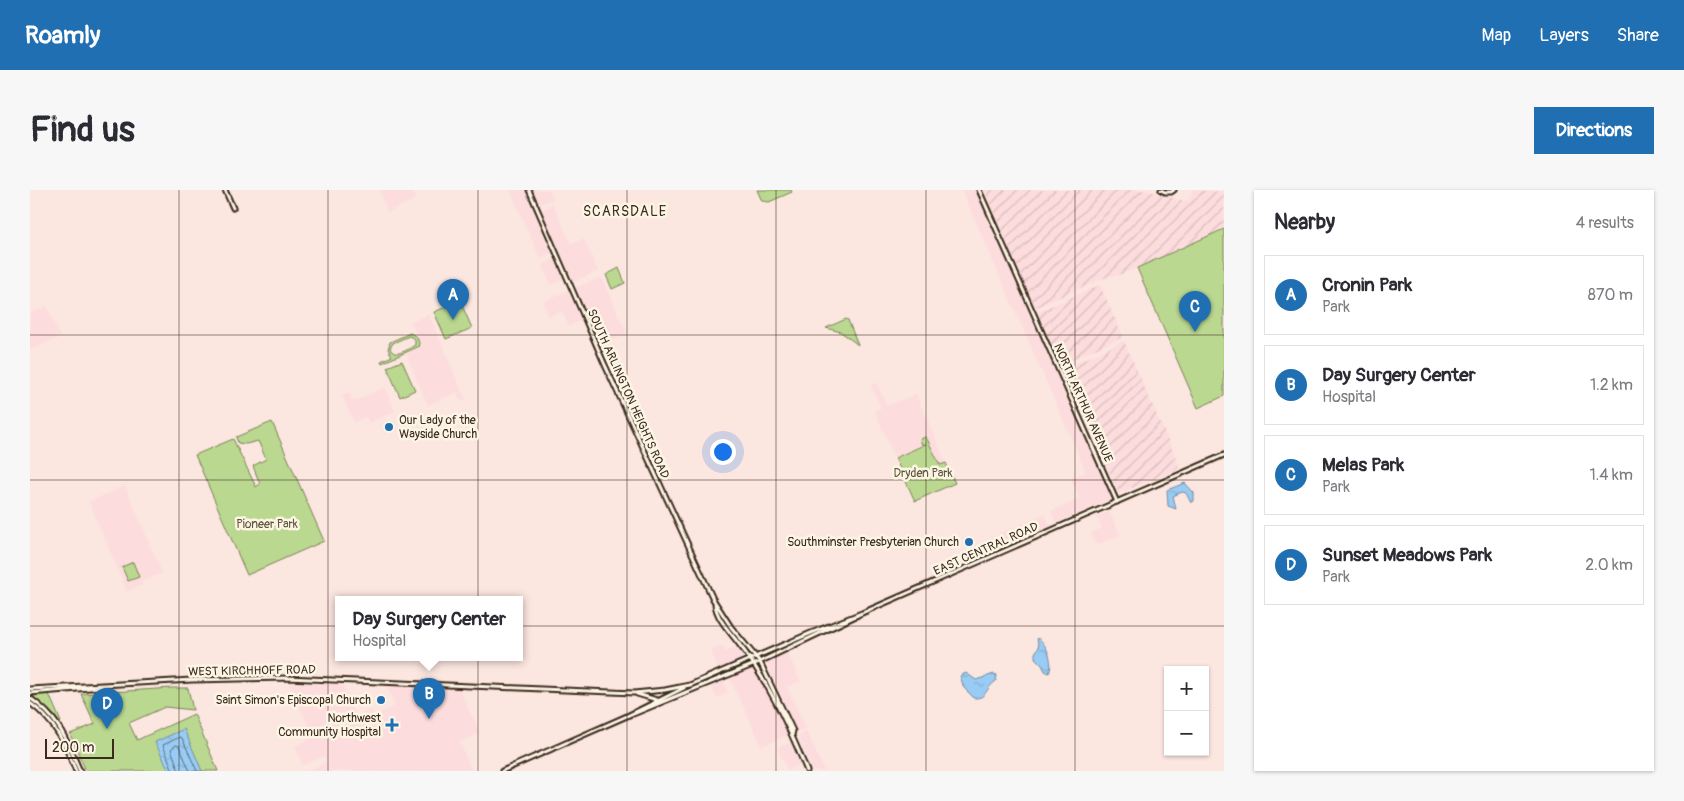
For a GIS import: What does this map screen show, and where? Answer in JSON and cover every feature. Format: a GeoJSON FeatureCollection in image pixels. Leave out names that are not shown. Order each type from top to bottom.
{"type":"FeatureCollection","features":[{"type":"Feature","properties":{"kind":"main road"},"geometry":{"type":"LineString","coordinates":[[225,190],[233,208]]}},
{"type":"Feature","properties":{"kind":"main road","name":"SOUTH ARLINGTON HEIGHTS ROAD"},"geometry":{"type":"LineString","coordinates":[[529,190],[605,365],[716,604],[731,627],[760,662],[793,731],[792,735]]}},
{"type":"Feature","properties":{"kind":"main road","name":"NORTH ARTHUR AVENUE"},"geometry":{"type":"LineString","coordinates":[[979,190],[1117,502]]}},
{"type":"Feature","properties":{"kind":"main road"},"geometry":{"type":"LineString","coordinates":[[1161,190],[1164,192],[1174,190]]}},
{"type":"Feature","properties":{"kind":"main road","name":"EAST CENTRAL ROAD"},"geometry":{"type":"LineString","coordinates":[[690,685],[862,613],[1224,455]]}},
{"type":"Feature","properties":{"kind":"main road","name":"SOUTH ARLINGTON HEIGHTS ROAD"},"geometry":{"type":"LineString","coordinates":[[716,604],[716,609],[727,629],[755,664],[768,685],[808,771]]}},
{"type":"Feature","properties":{"kind":"main road","name":"EAST CENTRAL ROAD"},"geometry":{"type":"LineString","coordinates":[[627,716],[760,662],[852,620],[862,613]]}},
{"type":"Feature","properties":{"kind":"main road","name":"WEST KIRCHHOFF ROAD"},"geometry":{"type":"LineString","coordinates":[[30,693],[195,680],[287,678],[634,693],[690,685]]}},
{"type":"Feature","properties":{"kind":"main road","name":"WEST KIRCHHOFF ROAD"},"geometry":{"type":"LineString","coordinates":[[30,689],[93,685],[110,686]]}},
{"type":"Feature","properties":{"kind":"main road"},"geometry":{"type":"LineString","coordinates":[[502,771],[627,716],[690,685]]}},
{"type":"Feature","properties":{"kind":"main road"},"geometry":{"type":"LineString","coordinates":[[35,701],[33,696],[36,693]]}},
{"type":"Feature","properties":{"kind":"main road","name":"WEST KIRCHHOFF ROAD"},"geometry":{"type":"LineString","coordinates":[[634,693],[667,701]]}},
{"type":"Feature","properties":{"kind":"main road"},"geometry":{"type":"LineString","coordinates":[[30,698],[57,722],[78,771]]}},
{"type":"Feature","properties":{"kind":"main road"},"geometry":{"type":"LineString","coordinates":[[30,703],[46,716],[57,729],[78,771]]}},
{"type":"Feature","properties":{"kind":"shaded area"},"geometry":{"type":"Polygon","coordinates":[[[379,190],[412,190],[416,199],[388,212],[379,190]]]}},
{"type":"Feature","properties":{"kind":"shaded area"},"geometry":{"type":"Polygon","coordinates":[[[510,190],[525,190],[552,253],[540,258],[510,190]]]}},
{"type":"Feature","properties":{"kind":"shaded area"},"geometry":{"type":"Polygon","coordinates":[[[533,190],[549,190],[553,199],[539,204],[533,190]]]}},
{"type":"Feature","properties":{"kind":"shaded area"},"geometry":{"type":"Polygon","coordinates":[[[962,190],[976,190],[1111,496],[1110,499],[1056,523],[1051,511],[1080,499],[1071,478],[1086,472],[962,190]]]}},
{"type":"Feature","properties":{"kind":"shaded area"},"geometry":{"type":"Polygon","coordinates":[[[984,190],[1146,190],[1184,201],[1190,199],[1193,190],[1224,192],[1224,229],[1137,268],[1116,276],[1109,276],[1035,308],[984,190]]]}},
{"type":"Feature","properties":{"kind":"shaded area"},"geometry":{"type":"Polygon","coordinates":[[[553,204],[571,244],[584,239],[598,271],[573,282],[541,210],[553,204]]]}},
{"type":"Feature","properties":{"kind":"shaded area"},"geometry":{"type":"Polygon","coordinates":[[[555,259],[564,279],[551,285],[542,265],[555,259]]]}},
{"type":"Feature","properties":{"kind":"shaded area"},"geometry":{"type":"Polygon","coordinates":[[[601,277],[627,334],[602,345],[576,288],[601,277]]]}},
{"type":"Feature","properties":{"kind":"shaded area"},"geometry":{"type":"Polygon","coordinates":[[[1100,285],[1123,337],[1061,364],[1037,312],[1100,285]]]}},
{"type":"Feature","properties":{"kind":"shaded area"},"geometry":{"type":"Polygon","coordinates":[[[568,291],[581,320],[569,326],[562,311],[549,316],[543,302],[568,291]]]}},
{"type":"Feature","properties":{"kind":"shaded area"},"geometry":{"type":"Polygon","coordinates":[[[47,306],[60,337],[30,350],[30,314],[47,306]]]}},
{"type":"Feature","properties":{"kind":"shaded area"},"geometry":{"type":"Polygon","coordinates":[[[429,315],[466,401],[459,398],[457,392],[428,405],[406,354],[422,347],[411,322],[429,315]]]}},
{"type":"Feature","properties":{"kind":"shaded area"},"geometry":{"type":"Polygon","coordinates":[[[1124,341],[1179,465],[1178,469],[1119,493],[1063,369],[1124,341]]]}},
{"type":"Feature","properties":{"kind":"shaded area"},"geometry":{"type":"Polygon","coordinates":[[[876,383],[887,406],[916,394],[946,463],[940,465],[930,442],[895,458],[875,411],[881,408],[871,385],[876,383]]]}},
{"type":"Feature","properties":{"kind":"shaded area"},"geometry":{"type":"Polygon","coordinates":[[[385,387],[395,411],[369,423],[366,417],[354,422],[342,396],[349,393],[352,400],[355,401],[385,387]]]}},
{"type":"Feature","properties":{"kind":"shaded area"},"geometry":{"type":"Polygon","coordinates":[[[125,486],[162,573],[141,582],[142,585],[127,591],[89,502],[125,486]]]}},
{"type":"Feature","properties":{"kind":"shaded area"},"geometry":{"type":"Polygon","coordinates":[[[1109,511],[1120,535],[1096,545],[1091,533],[1102,528],[1097,517],[1109,511]]]}},
{"type":"Feature","properties":{"kind":"shaded area"},"geometry":{"type":"Polygon","coordinates":[[[1045,514],[1050,526],[993,550],[988,539],[1045,514]]]}},
{"type":"Feature","properties":{"kind":"shaded area"},"geometry":{"type":"Polygon","coordinates":[[[722,646],[725,652],[738,647],[744,655],[741,659],[719,670],[711,651],[722,646]]]}},
{"type":"Feature","properties":{"kind":"shaded area"},"geometry":{"type":"Polygon","coordinates":[[[787,652],[800,681],[787,687],[806,728],[797,731],[767,664],[769,660],[787,652]]]}},
{"type":"Feature","properties":{"kind":"shaded area"},"geometry":{"type":"Polygon","coordinates":[[[754,669],[761,678],[774,706],[776,706],[788,735],[762,746],[729,677],[754,669]]]}},
{"type":"Feature","properties":{"kind":"shaded area"},"geometry":{"type":"Polygon","coordinates":[[[723,680],[728,692],[716,698],[711,686],[723,680]]]}},
{"type":"Feature","properties":{"kind":"shaded area","name":"Northwest Community Hospital"},"geometry":{"type":"Polygon","coordinates":[[[289,683],[342,684],[356,717],[371,710],[374,716],[395,706],[387,686],[459,689],[480,733],[459,742],[472,771],[306,771],[327,762],[324,756],[303,765],[295,746],[314,737],[289,683]]]}},
{"type":"Feature","properties":{"kind":"shaded area"},"geometry":{"type":"Polygon","coordinates":[[[807,732],[824,771],[813,771],[798,736],[807,732]]]}},
{"type":"Feature","properties":{"kind":"shaded area"},"geometry":{"type":"Polygon","coordinates":[[[790,742],[800,765],[788,770],[777,748],[790,742]]]}},
{"type":"Feature","properties":{"kind":"green space"},"geometry":{"type":"Polygon","coordinates":[[[757,190],[791,190],[792,192],[769,202],[762,201],[757,190]]]}},
{"type":"Feature","properties":{"kind":"green space"},"geometry":{"type":"Polygon","coordinates":[[[1224,229],[1224,396],[1198,408],[1137,268],[1224,229]]]}},
{"type":"Feature","properties":{"kind":"green space"},"geometry":{"type":"Polygon","coordinates":[[[619,268],[625,283],[612,289],[606,275],[619,268]]]}},
{"type":"Feature","properties":{"kind":"green space"},"geometry":{"type":"Polygon","coordinates":[[[460,301],[472,328],[446,339],[434,312],[460,301]]]}},
{"type":"Feature","properties":{"kind":"green space"},"geometry":{"type":"Polygon","coordinates":[[[846,319],[858,345],[841,332],[826,328],[846,319]]]}},
{"type":"Feature","properties":{"kind":"green space"},"geometry":{"type":"Polygon","coordinates":[[[410,333],[417,337],[420,346],[382,363],[381,361],[392,356],[388,349],[390,342],[410,333]],[[409,336],[393,343],[390,348],[394,353],[401,352],[415,345],[415,339],[409,336]]]}},
{"type":"Feature","properties":{"kind":"green space"},"geometry":{"type":"Polygon","coordinates":[[[402,361],[415,390],[400,397],[387,367],[402,361]]]}},
{"type":"Feature","properties":{"kind":"green space","name":"Pioneer Park"},"geometry":{"type":"Polygon","coordinates":[[[272,422],[324,541],[247,575],[195,455],[233,439],[256,487],[260,484],[253,466],[266,459],[258,441],[246,444],[238,443],[236,437],[272,422]]]}},
{"type":"Feature","properties":{"kind":"green space","name":"Dryden Park"},"geometry":{"type":"Polygon","coordinates":[[[926,437],[940,465],[946,463],[955,483],[915,501],[895,458],[926,444],[922,445],[920,439],[926,437]]]}},
{"type":"Feature","properties":{"kind":"green space"},"geometry":{"type":"Polygon","coordinates":[[[133,562],[139,577],[128,581],[122,567],[133,562]]]}},
{"type":"Feature","properties":{"kind":"green space"},"geometry":{"type":"Polygon","coordinates":[[[188,688],[193,710],[165,707],[129,723],[137,740],[194,714],[218,771],[86,771],[70,734],[95,724],[81,694],[188,688]]]}},
{"type":"Feature","properties":{"kind":"green space"},"geometry":{"type":"Polygon","coordinates":[[[36,694],[49,694],[60,723],[54,715],[35,699],[34,696],[36,694]]]}},
{"type":"Feature","properties":{"kind":"water"},"geometry":{"type":"Polygon","coordinates":[[[1185,483],[1194,493],[1194,501],[1191,503],[1186,493],[1182,492],[1173,496],[1176,509],[1168,506],[1167,490],[1185,483]]]}},
{"type":"Feature","properties":{"kind":"water"},"geometry":{"type":"Polygon","coordinates":[[[1038,638],[1049,654],[1051,664],[1049,673],[1045,671],[1035,658],[1035,653],[1039,647],[1038,638]]]}},
{"type":"Feature","properties":{"kind":"water"},"geometry":{"type":"Polygon","coordinates":[[[966,673],[976,680],[994,674],[997,675],[996,681],[984,695],[974,698],[964,688],[960,676],[966,673]]]}},
{"type":"Feature","properties":{"kind":"water"},"geometry":{"type":"Polygon","coordinates":[[[184,729],[202,771],[169,771],[155,742],[184,729]]]}},
{"type":"Feature","properties":{"kind":"place","name":"Cronin Park"},"geometry":{"type":"Point","coordinates":[453,320]}},
{"type":"Feature","properties":{"kind":"place","name":"Melas Park"},"geometry":{"type":"Point","coordinates":[1195,332]}},
{"type":"Feature","properties":{"kind":"place","name":"Our Lady of the Wayside Church"},"geometry":{"type":"Point","coordinates":[389,427]}},
{"type":"Feature","properties":{"kind":"place","name":"Southminster Presbyterian Church"},"geometry":{"type":"Point","coordinates":[969,542]}},
{"type":"Feature","properties":{"kind":"place","name":"Saint Simon's Episcopal Church"},"geometry":{"type":"Point","coordinates":[381,700]}},
{"type":"Feature","properties":{"kind":"place","name":"Day Surgery Center"},"geometry":{"type":"Point","coordinates":[429,719]}},
{"type":"Feature","properties":{"kind":"place","name":"Northwest Community Hospital"},"geometry":{"type":"Point","coordinates":[392,725]}},
{"type":"Feature","properties":{"kind":"place","name":"Sunset Meadows Park"},"geometry":{"type":"Point","coordinates":[107,729]}},
{"type":"Feature","properties":{"kind":"district","name":"SCARSDALE"},"geometry":{"type":"Point","coordinates":[625,211]}}]}
